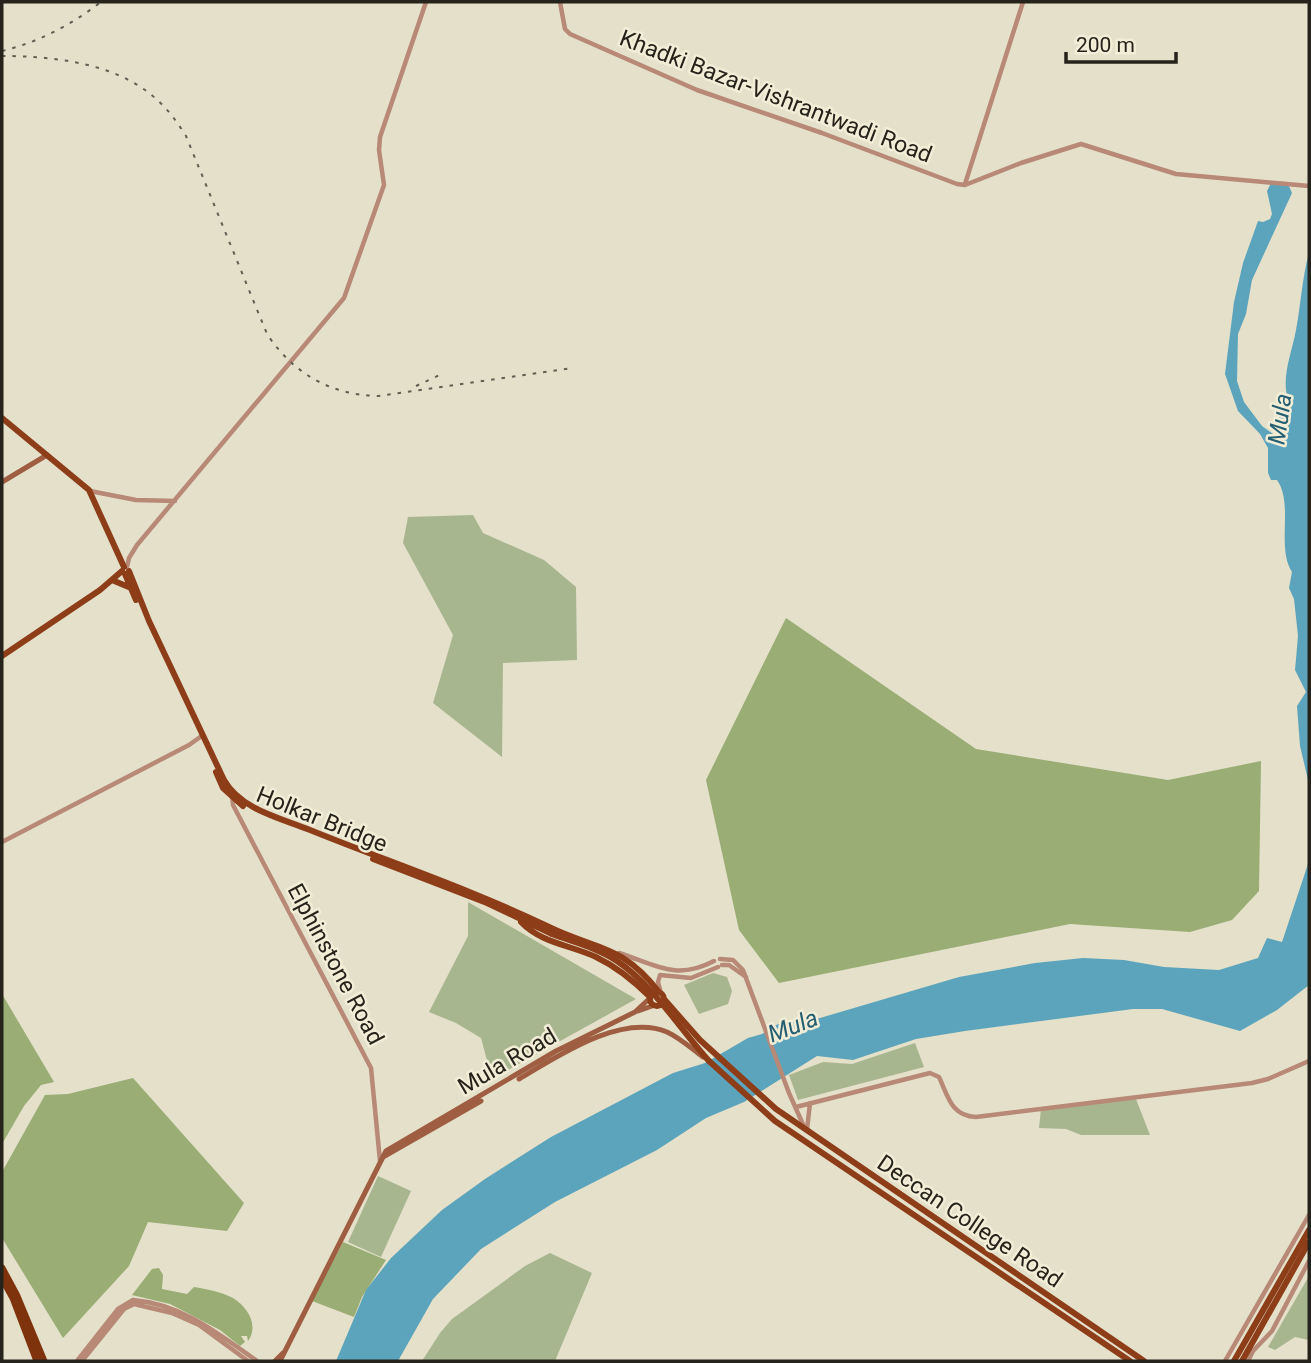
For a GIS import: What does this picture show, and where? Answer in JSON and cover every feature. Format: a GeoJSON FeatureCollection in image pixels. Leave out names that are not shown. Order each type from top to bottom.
{"type":"FeatureCollection","features":[{"type":"Feature","properties":{"kind":"highway"},"geometry":{"type":"LineString","coordinates":[[2,1268],[17,1296],[44,1361]]}},
{"type":"Feature","properties":{"kind":"highway"},"geometry":{"type":"LineString","coordinates":[[2,1278],[13,1298],[37,1361]]}},
{"type":"Feature","properties":{"kind":"main road","name":"Elphinstone Road"},"geometry":{"type":"LineString","coordinates":[[2,418],[89,490],[202,738],[232,795]]}},
{"type":"Feature","properties":{"kind":"main road"},"geometry":{"type":"LineString","coordinates":[[2,482],[47,455]]}},
{"type":"Feature","properties":{"kind":"main road"},"geometry":{"type":"LineString","coordinates":[[2,656],[113,579],[114,573],[125,570],[202,738]]}},
{"type":"Feature","properties":{"kind":"main road"},"geometry":{"type":"LineString","coordinates":[[113,579],[131,588]]}},
{"type":"Feature","properties":{"kind":"main road"},"geometry":{"type":"LineString","coordinates":[[232,795],[254,807],[512,909],[550,928],[618,953],[642,973],[661,995],[661,1004],[635,1012]]}},
{"type":"Feature","properties":{"kind":"main road","name":"Holkar Bridge"},"geometry":{"type":"LineString","coordinates":[[232,795],[251,811],[516,916],[552,934],[604,954],[623,965],[647,987],[709,1061]]}},
{"type":"Feature","properties":{"kind":"main road"},"geometry":{"type":"LineString","coordinates":[[516,916],[541,938],[612,965],[650,998],[655,1006]]}},
{"type":"Feature","properties":{"kind":"main road"},"geometry":{"type":"LineString","coordinates":[[650,998],[653,993],[661,995]]}},
{"type":"Feature","properties":{"kind":"main road","name":"Deccan College Road"},"geometry":{"type":"LineString","coordinates":[[661,995],[700,1040],[776,1110],[1144,1361]]}},
{"type":"Feature","properties":{"kind":"main road","name":"Mula Road"},"geometry":{"type":"LineString","coordinates":[[382,1159],[447,1117],[635,1012],[650,998]]}},
{"type":"Feature","properties":{"kind":"main road"},"geometry":{"type":"LineString","coordinates":[[550,1059],[611,1032],[648,1027],[674,1035],[709,1061]]}},
{"type":"Feature","properties":{"kind":"main road","name":"Deccan College Road"},"geometry":{"type":"LineString","coordinates":[[709,1061],[775,1121],[1130,1361]]}},
{"type":"Feature","properties":{"kind":"main road"},"geometry":{"type":"LineString","coordinates":[[278,1361],[382,1159]]}},
{"type":"Feature","properties":{"kind":"main road"},"geometry":{"type":"LineString","coordinates":[[1234,1361],[1309,1230]]}},
{"type":"Feature","properties":{"kind":"main road"},"geometry":{"type":"LineString","coordinates":[[1242,1361],[1257,1342],[1309,1242]]}},
{"type":"Feature","properties":{"kind":"street"},"geometry":{"type":"LineString","coordinates":[[125,570],[137,545],[344,298],[381,195],[384,174],[379,150],[380,137],[426,2]]}},
{"type":"Feature","properties":{"kind":"street","name":"Khadki Bazar-Vishrantwadi Road"},"geometry":{"type":"LineString","coordinates":[[560,2],[565,29],[569,34],[697,90],[965,185]]}},
{"type":"Feature","properties":{"kind":"street"},"geometry":{"type":"LineString","coordinates":[[965,185],[1023,2]]}},
{"type":"Feature","properties":{"kind":"street"},"geometry":{"type":"LineString","coordinates":[[965,185],[1081,144],[1176,174],[1309,186]]}},
{"type":"Feature","properties":{"kind":"street"},"geometry":{"type":"LineString","coordinates":[[89,490],[136,500],[176,501]]}},
{"type":"Feature","properties":{"kind":"street"},"geometry":{"type":"LineString","coordinates":[[2,842],[202,738]]}},
{"type":"Feature","properties":{"kind":"street","name":"Elphinstone Road"},"geometry":{"type":"LineString","coordinates":[[232,795],[233,806],[371,1068],[382,1159]]}},
{"type":"Feature","properties":{"kind":"street"},"geometry":{"type":"LineString","coordinates":[[618,953],[679,972],[718,964],[729,965],[747,978]]}},
{"type":"Feature","properties":{"kind":"street"},"geometry":{"type":"LineString","coordinates":[[661,995],[658,982],[660,975],[691,978],[718,964],[720,959],[738,963],[747,978],[789,1093],[804,1118],[806,1131]]}},
{"type":"Feature","properties":{"kind":"street"},"geometry":{"type":"LineString","coordinates":[[796,1107],[930,1073],[939,1077],[950,1104],[957,1111],[966,1116],[976,1116],[1251,1083],[1268,1079],[1309,1061]]}},
{"type":"Feature","properties":{"kind":"street"},"geometry":{"type":"LineString","coordinates":[[804,1118],[810,1103]]}},
{"type":"Feature","properties":{"kind":"street"},"geometry":{"type":"LineString","coordinates":[[1225,1361],[1309,1215]]}},
{"type":"Feature","properties":{"kind":"street"},"geometry":{"type":"LineString","coordinates":[[1248,1361],[1257,1342],[1272,1331],[1309,1261]]}},
{"type":"Feature","properties":{"kind":"street"},"geometry":{"type":"LineString","coordinates":[[77,1361],[118,1309],[133,1300],[174,1308],[201,1321],[257,1361]]}},
{"type":"Feature","properties":{"kind":"street"},"geometry":{"type":"LineString","coordinates":[[82,1361],[124,1309],[136,1304],[172,1312],[199,1325],[248,1361]]}},
{"type":"Feature","properties":{"kind":"green space"},"geometry":{"type":"Polygon","coordinates":[[[473,515],[483,533],[544,560],[576,587],[577,660],[503,663],[502,757],[433,703],[453,635],[403,543],[408,517],[473,515]]]}},
{"type":"Feature","properties":{"kind":"green space"},"geometry":{"type":"Polygon","coordinates":[[[786,618],[976,749],[1168,780],[1261,761],[1259,891],[1232,920],[1190,932],[1070,924],[779,983],[739,930],[706,780],[786,618]]]}},
{"type":"Feature","properties":{"kind":"green space"},"geometry":{"type":"Polygon","coordinates":[[[468,902],[636,999],[492,1079],[481,1038],[456,1023],[429,1012],[468,936],[468,902]]]}},
{"type":"Feature","properties":{"kind":"green space"},"geometry":{"type":"Polygon","coordinates":[[[713,973],[727,977],[732,991],[728,1004],[699,1014],[684,985],[713,973]]]}},
{"type":"Feature","properties":{"kind":"green space"},"geometry":{"type":"Polygon","coordinates":[[[2,994],[54,1082],[41,1085],[24,1106],[2,1144],[2,994]]]}},
{"type":"Feature","properties":{"kind":"green space"},"geometry":{"type":"Polygon","coordinates":[[[915,1043],[924,1067],[798,1100],[789,1075],[823,1062],[852,1064],[915,1043]]]}},
{"type":"Feature","properties":{"kind":"green space"},"geometry":{"type":"Polygon","coordinates":[[[133,1078],[244,1203],[227,1231],[148,1222],[129,1266],[63,1338],[2,1238],[2,1172],[45,1095],[68,1094],[133,1078]]]}},
{"type":"Feature","properties":{"kind":"green space"},"geometry":{"type":"Polygon","coordinates":[[[1136,1099],[1150,1135],[1081,1135],[1066,1129],[1039,1128],[1041,1109],[1136,1099]]]}},
{"type":"Feature","properties":{"kind":"green space"},"geometry":{"type":"Polygon","coordinates":[[[378,1176],[411,1191],[381,1257],[348,1242],[378,1176]]]}},
{"type":"Feature","properties":{"kind":"green space"},"geometry":{"type":"Polygon","coordinates":[[[343,1242],[386,1260],[362,1297],[354,1317],[312,1301],[343,1242]]]}},
{"type":"Feature","properties":{"kind":"green space"},"geometry":{"type":"Polygon","coordinates":[[[550,1253],[592,1273],[555,1361],[422,1361],[452,1319],[525,1266],[550,1253]]]}},
{"type":"Feature","properties":{"kind":"green space"},"geometry":{"type":"Polygon","coordinates":[[[159,1268],[163,1275],[162,1289],[187,1294],[194,1287],[224,1294],[238,1302],[252,1323],[248,1341],[247,1336],[241,1336],[245,1342],[240,1346],[220,1330],[170,1304],[132,1295],[152,1269],[159,1268]]]}},
{"type":"Feature","properties":{"kind":"green space"},"geometry":{"type":"Polygon","coordinates":[[[1309,1276],[1309,1340],[1295,1337],[1275,1350],[1268,1347],[1309,1276]]]}},
{"type":"Feature","properties":{"kind":"water","name":"Mula"},"geometry":{"type":"Polygon","coordinates":[[[1271,183],[1288,184],[1292,193],[1252,280],[1246,314],[1238,334],[1237,381],[1244,402],[1262,426],[1277,437],[1280,405],[1290,405],[1286,386],[1287,367],[1309,253],[1309,784],[1300,746],[1297,706],[1306,692],[1295,670],[1298,636],[1294,599],[1289,588],[1292,572],[1285,550],[1282,490],[1277,480],[1271,480],[1268,473],[1268,448],[1260,434],[1238,411],[1225,374],[1234,302],[1243,263],[1258,221],[1270,219],[1272,214],[1267,191],[1271,183]]]}},
{"type":"Feature","properties":{"kind":"water","name":"Mula"},"geometry":{"type":"Polygon","coordinates":[[[1309,861],[1309,985],[1277,1010],[1240,1031],[1162,1009],[1133,1009],[916,1039],[853,1060],[817,1056],[744,1102],[706,1118],[657,1150],[555,1202],[481,1249],[433,1299],[398,1361],[336,1361],[366,1290],[391,1258],[442,1210],[551,1137],[673,1073],[705,1063],[778,1024],[820,1018],[959,977],[1035,963],[1083,958],[1219,970],[1258,958],[1267,938],[1282,942],[1309,861]]]}},
{"type":"Feature","properties":{"kind":"railway"},"geometry":{"type":"LineString","coordinates":[[2,51],[54,32],[101,2]]}},
{"type":"Feature","properties":{"kind":"railway"},"geometry":{"type":"LineString","coordinates":[[2,56],[63,60],[103,69],[139,86],[164,107],[186,136],[267,334],[289,360],[314,379],[344,391],[378,396],[573,368]]}},
{"type":"Feature","properties":{"kind":"railway"},"geometry":{"type":"LineString","coordinates":[[416,386],[444,373]]}}]}
